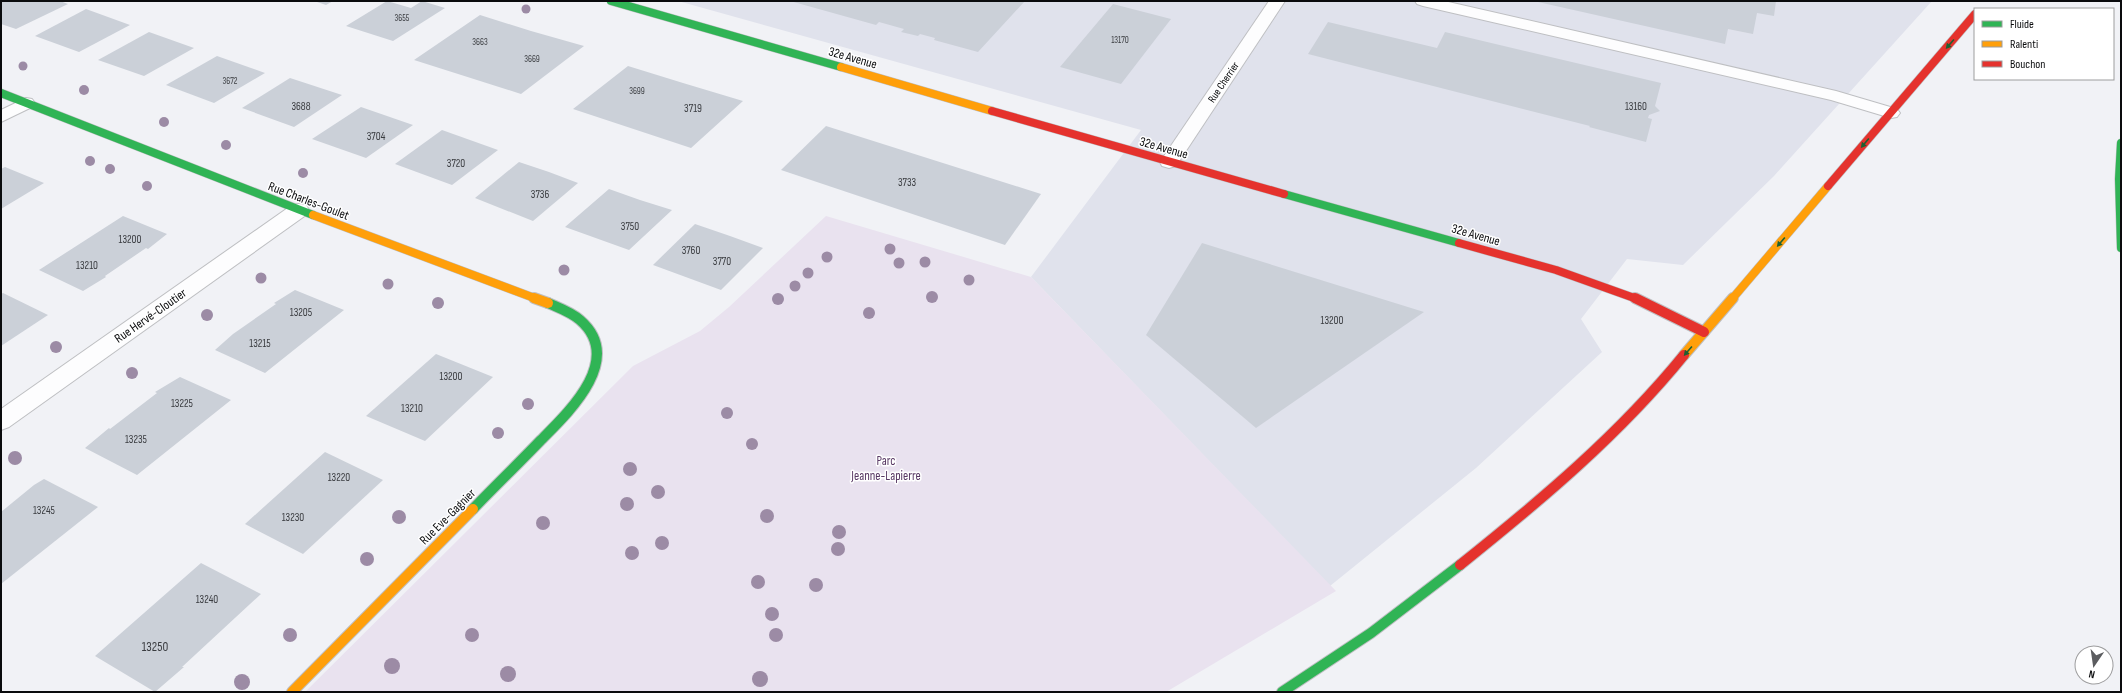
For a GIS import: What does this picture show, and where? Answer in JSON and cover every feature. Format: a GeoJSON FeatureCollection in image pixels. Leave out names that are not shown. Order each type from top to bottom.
{"type":"FeatureCollection","features":[{"type":"Feature","properties":{"kind":"street","name":"32e Avenue"},"geometry":{"type":"LineString","coordinates":[[611,1],[1169,162],[1584,279],[1634,297],[1704,332]]}},
{"type":"Feature","properties":{"kind":"street","name":"Rue Cherrier"},"geometry":{"type":"LineString","coordinates":[[1169,162],[1277,1]]}},
{"type":"Feature","properties":{"kind":"street"},"geometry":{"type":"LineString","coordinates":[[1423,1],[1836,96],[1891,113]]}},
{"type":"Feature","properties":{"kind":"street"},"geometry":{"type":"LineString","coordinates":[[1282,692],[1370,634],[1461,564],[1600,446],[1646,400],[1974,15]]}},
{"type":"Feature","properties":{"kind":"street","name":"Rue Charles-Goulet"},"geometry":{"type":"LineString","coordinates":[[1,93],[299,210],[560,308],[586,324],[597,344]]}},
{"type":"Feature","properties":{"kind":"street"},"geometry":{"type":"LineString","coordinates":[[1,117],[26,103]]}},
{"type":"Feature","properties":{"kind":"street"},"geometry":{"type":"LineString","coordinates":[[2121,143],[2119,179],[2121,248]]}},
{"type":"Feature","properties":{"kind":"street","name":"Rue Hervé-Cloutier"},"geometry":{"type":"LineString","coordinates":[[1,421],[299,210]]}},
{"type":"Feature","properties":{"kind":"street","name":"Rue Eve-Gagnier"},"geometry":{"type":"LineString","coordinates":[[292,692],[577,403],[596,371],[597,344]]}},
{"type":"Feature","properties":{"kind":"shaded area"},"geometry":{"type":"Polygon","coordinates":[[[678,1],[1932,1],[1774,176],[1683,265],[1627,259],[1581,319],[1602,352],[1476,468],[1330,586],[1031,277],[1141,130],[678,1]]]}},
{"type":"Feature","properties":{"kind":"green space","name":"Parc Jeanne-Lapierre"},"geometry":{"type":"Polygon","coordinates":[[[826,216],[1031,277],[1336,591],[1166,692],[305,692],[633,366],[700,331],[729,307],[826,216]]]}},
{"type":"Feature","properties":{"kind":"building"},"geometry":{"type":"Polygon","coordinates":[[[2,1],[60,1],[68,4],[16,29],[1,24],[2,1]]]}},
{"type":"Feature","properties":{"kind":"building"},"geometry":{"type":"Polygon","coordinates":[[[314,1],[333,1],[326,5],[314,1]]]}},
{"type":"Feature","properties":{"kind":"building"},"geometry":{"type":"Polygon","coordinates":[[[387,1],[411,8],[422,1],[445,8],[393,41],[346,26],[387,1]]]}},
{"type":"Feature","properties":{"kind":"building"},"geometry":{"type":"Polygon","coordinates":[[[790,1],[1025,1],[978,52],[934,40],[935,38],[920,34],[918,36],[901,32],[904,29],[879,22],[876,25],[790,1]]]}},
{"type":"Feature","properties":{"kind":"building"},"geometry":{"type":"Polygon","coordinates":[[[1776,1],[1774,16],[1757,13],[1753,34],[1728,29],[1725,44],[1538,2],[1776,1]]]}},
{"type":"Feature","properties":{"kind":"building"},"geometry":{"type":"Polygon","coordinates":[[[1113,4],[1171,19],[1121,84],[1060,67],[1113,4]]]}},
{"type":"Feature","properties":{"kind":"building"},"geometry":{"type":"Polygon","coordinates":[[[86,9],[130,25],[79,52],[35,36],[86,9]]]}},
{"type":"Feature","properties":{"kind":"building"},"geometry":{"type":"Polygon","coordinates":[[[480,15],[584,46],[521,94],[414,60],[480,15]]]}},
{"type":"Feature","properties":{"kind":"building"},"geometry":{"type":"Polygon","coordinates":[[[1328,22],[1437,48],[1445,32],[1661,83],[1655,106],[1660,111],[1649,115],[1648,118],[1652,119],[1646,142],[1589,127],[1590,126],[1308,54],[1328,22]]]}},
{"type":"Feature","properties":{"kind":"building"},"geometry":{"type":"Polygon","coordinates":[[[149,32],[194,48],[144,76],[98,60],[149,32]]]}},
{"type":"Feature","properties":{"kind":"building"},"geometry":{"type":"Polygon","coordinates":[[[217,56],[265,73],[214,103],[166,85],[217,56]]]}},
{"type":"Feature","properties":{"kind":"building"},"geometry":{"type":"Polygon","coordinates":[[[628,66],[743,101],[691,148],[573,109],[628,66]]]}},
{"type":"Feature","properties":{"kind":"building"},"geometry":{"type":"Polygon","coordinates":[[[290,78],[342,95],[294,127],[242,108],[290,78]]]}},
{"type":"Feature","properties":{"kind":"building"},"geometry":{"type":"Polygon","coordinates":[[[361,107],[413,125],[366,158],[312,139],[361,107]]]}},
{"type":"Feature","properties":{"kind":"building"},"geometry":{"type":"Polygon","coordinates":[[[826,126],[1041,194],[1005,245],[781,170],[826,126]]]}},
{"type":"Feature","properties":{"kind":"building"},"geometry":{"type":"Polygon","coordinates":[[[442,130],[498,150],[452,185],[395,164],[442,130]]]}},
{"type":"Feature","properties":{"kind":"building"},"geometry":{"type":"Polygon","coordinates":[[[519,162],[578,183],[533,221],[475,198],[519,162]]]}},
{"type":"Feature","properties":{"kind":"building"},"geometry":{"type":"Polygon","coordinates":[[[5,167],[44,183],[1,209],[1,169],[5,167]]]}},
{"type":"Feature","properties":{"kind":"building"},"geometry":{"type":"Polygon","coordinates":[[[609,189],[672,210],[629,250],[565,227],[609,189]]]}},
{"type":"Feature","properties":{"kind":"building"},"geometry":{"type":"Polygon","coordinates":[[[123,216],[167,234],[148,249],[146,248],[105,276],[106,277],[83,291],[39,270],[123,216]]]}},
{"type":"Feature","properties":{"kind":"building"},"geometry":{"type":"Polygon","coordinates":[[[695,224],[763,248],[721,290],[653,265],[695,224]]]}},
{"type":"Feature","properties":{"kind":"building"},"geometry":{"type":"Polygon","coordinates":[[[1202,243],[1424,312],[1256,428],[1146,335],[1202,243]]]}},
{"type":"Feature","properties":{"kind":"building"},"geometry":{"type":"Polygon","coordinates":[[[295,290],[344,310],[265,373],[215,350],[233,334],[276,304],[274,303],[295,290]]]}},
{"type":"Feature","properties":{"kind":"building"},"geometry":{"type":"Polygon","coordinates":[[[3,293],[48,315],[1,346],[1,294],[3,293]]]}},
{"type":"Feature","properties":{"kind":"building"},"geometry":{"type":"Polygon","coordinates":[[[436,354],[493,377],[425,441],[366,416],[436,354]]]}},
{"type":"Feature","properties":{"kind":"building"},"geometry":{"type":"Polygon","coordinates":[[[180,377],[231,400],[137,475],[85,448],[109,428],[110,429],[157,393],[155,392],[180,377]]]}},
{"type":"Feature","properties":{"kind":"building"},"geometry":{"type":"Polygon","coordinates":[[[325,452],[383,480],[303,554],[245,524],[325,452]]]}},
{"type":"Feature","properties":{"kind":"building"},"geometry":{"type":"Polygon","coordinates":[[[44,479],[98,507],[1,584],[1,512],[34,485],[44,479]]]}},
{"type":"Feature","properties":{"kind":"building"},"geometry":{"type":"Polygon","coordinates":[[[201,563],[261,594],[182,667],[184,667],[155,692],[95,656],[201,563]]]}},
{"type":"Feature","properties":{"kind":"traffic: fast"},"geometry":{"type":"LineString","coordinates":[[611,1],[841,67]]}},
{"type":"Feature","properties":{"kind":"traffic: fast"},"geometry":{"type":"LineString","coordinates":[[1,93],[313,215]]}},
{"type":"Feature","properties":{"kind":"traffic: fast"},"geometry":{"type":"LineString","coordinates":[[2121,143],[2119,179],[2121,248]]}},
{"type":"Feature","properties":{"kind":"traffic: fast"},"geometry":{"type":"LineString","coordinates":[[1284,194],[1459,243]]}},
{"type":"Feature","properties":{"kind":"traffic: fast"},"geometry":{"type":"LineString","coordinates":[[473,509],[568,413],[577,402],[594,370],[597,356],[595,343],[590,331],[580,320],[566,311],[548,303]]}},
{"type":"Feature","properties":{"kind":"traffic: fast"},"geometry":{"type":"LineString","coordinates":[[1282,692],[1371,633],[1460,565]]}},
{"type":"Feature","properties":{"kind":"traffic: slow"},"geometry":{"type":"LineString","coordinates":[[841,67],[992,111]]}},
{"type":"Feature","properties":{"kind":"traffic: slow"},"geometry":{"type":"LineString","coordinates":[[1684,355],[1828,186]]}},
{"type":"Feature","properties":{"kind":"traffic: slow"},"geometry":{"type":"LineString","coordinates":[[313,215],[548,303]]}},
{"type":"Feature","properties":{"kind":"traffic: slow"},"geometry":{"type":"LineString","coordinates":[[292,692],[473,509]]}},
{"type":"Feature","properties":{"kind":"traffic: jam"},"geometry":{"type":"LineString","coordinates":[[1828,186],[1974,15]]}},
{"type":"Feature","properties":{"kind":"traffic: jam"},"geometry":{"type":"LineString","coordinates":[[992,111],[1284,194]]}},
{"type":"Feature","properties":{"kind":"traffic: jam"},"geometry":{"type":"LineString","coordinates":[[1459,243],[1556,270],[1634,297],[1704,332]]}},
{"type":"Feature","properties":{"kind":"traffic: jam"},"geometry":{"type":"LineString","coordinates":[[1460,565],[1531,507],[1578,466],[1644,402],[1684,355]]}}]}
